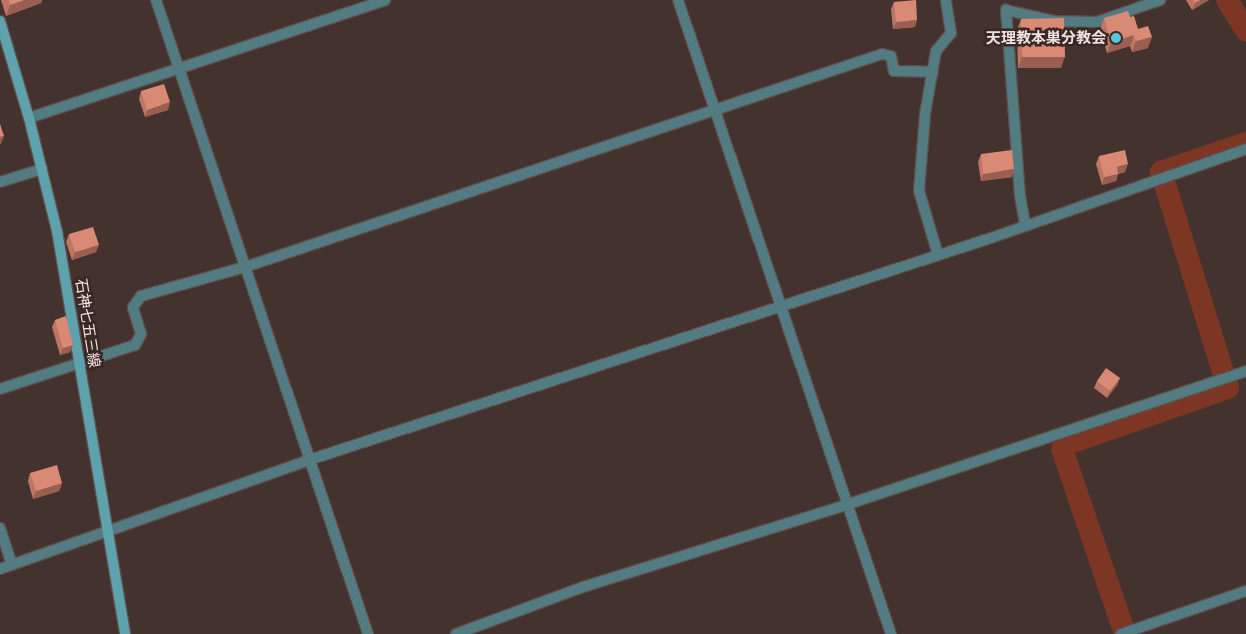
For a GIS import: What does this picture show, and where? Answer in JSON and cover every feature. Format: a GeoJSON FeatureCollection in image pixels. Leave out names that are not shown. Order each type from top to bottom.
{"type":"FeatureCollection","features":[{"type":"Feature","properties":{"kind":"main road","name":"石神七五三線"},"geometry":{"type":"LineString","coordinates":[[0,21],[29,118],[57,231],[106,533],[125,634]]}},
{"type":"Feature","properties":{"kind":"street"},"geometry":{"type":"LineString","coordinates":[[156,0],[245,267],[312,459],[368,634]]}},
{"type":"Feature","properties":{"kind":"street"},"geometry":{"type":"LineString","coordinates":[[29,118],[385,0]]}},
{"type":"Feature","properties":{"kind":"street"},"geometry":{"type":"LineString","coordinates":[[678,0],[849,504],[891,634]]}},
{"type":"Feature","properties":{"kind":"street"},"geometry":{"type":"LineString","coordinates":[[938,255],[919,192],[925,114],[936,51],[951,32],[946,0]]}},
{"type":"Feature","properties":{"kind":"street"},"geometry":{"type":"LineString","coordinates":[[1025,224],[1020,196],[1006,10],[1054,21],[1097,22],[1160,0]]}},
{"type":"Feature","properties":{"kind":"street"},"geometry":{"type":"LineString","coordinates":[[0,389],[135,345],[141,334],[133,307],[141,296],[245,267],[882,54],[891,56],[894,71],[933,72]]}},
{"type":"Feature","properties":{"kind":"street"},"geometry":{"type":"LineString","coordinates":[[0,569],[312,459],[938,255],[1246,149]]}},
{"type":"Feature","properties":{"kind":"street"},"geometry":{"type":"LineString","coordinates":[[0,182],[42,169]]}},
{"type":"Feature","properties":{"kind":"street"},"geometry":{"type":"LineString","coordinates":[[456,634],[583,587],[849,504],[1246,371]]}},
{"type":"Feature","properties":{"kind":"street"},"geometry":{"type":"LineString","coordinates":[[0,528],[12,565]]}},
{"type":"Feature","properties":{"kind":"street"},"geometry":{"type":"LineString","coordinates":[[1124,633],[1246,591]]}},
{"type":"Feature","properties":{"kind":"building"},"geometry":{"type":"Polygon","coordinates":[[[9,0],[24,0],[10,5],[9,0]]]}},
{"type":"Feature","properties":{"kind":"building"},"geometry":{"type":"Polygon","coordinates":[[[916,0],[917,20],[896,22],[894,2],[916,0]]]}},
{"type":"Feature","properties":{"kind":"building"},"geometry":{"type":"Polygon","coordinates":[[[1128,11],[1130,17],[1134,16],[1138,29],[1148,26],[1152,37],[1136,41],[1134,35],[1111,42],[1104,18],[1128,11]]]}},
{"type":"Feature","properties":{"kind":"building"},"geometry":{"type":"Polygon","coordinates":[[[1064,18],[1065,57],[1022,57],[1021,19],[1064,18]]]}},
{"type":"Feature","properties":{"kind":"building"},"geometry":{"type":"Polygon","coordinates":[[[164,84],[170,102],[147,110],[141,91],[164,84]]]}},
{"type":"Feature","properties":{"kind":"building"},"geometry":{"type":"Polygon","coordinates":[[[0,124],[4,136],[0,137],[0,124]]]}},
{"type":"Feature","properties":{"kind":"building"},"geometry":{"type":"Polygon","coordinates":[[[1012,150],[1014,169],[983,174],[981,154],[1012,150]]]}},
{"type":"Feature","properties":{"kind":"building"},"geometry":{"type":"Polygon","coordinates":[[[1125,150],[1128,164],[1117,167],[1118,174],[1104,177],[1099,156],[1125,150]]]}},
{"type":"Feature","properties":{"kind":"building"},"geometry":{"type":"Polygon","coordinates":[[[93,227],[99,245],[75,252],[69,234],[93,227]]]}},
{"type":"Feature","properties":{"kind":"building"},"geometry":{"type":"Polygon","coordinates":[[[66,316],[73,345],[63,348],[55,320],[66,316]]]}},
{"type":"Feature","properties":{"kind":"building"},"geometry":{"type":"Polygon","coordinates":[[[1106,368],[1120,378],[1110,391],[1097,381],[1106,368]]]}},
{"type":"Feature","properties":{"kind":"building"},"geometry":{"type":"Polygon","coordinates":[[[57,465],[62,483],[36,491],[30,473],[57,465]]]}},
{"type":"Feature","properties":{"kind":"waterway"},"geometry":{"type":"LineString","coordinates":[[1227,0],[1246,31]]}},
{"type":"Feature","properties":{"kind":"waterway"},"geometry":{"type":"LineString","coordinates":[[1125,634],[1062,449],[1064,445],[1228,388],[1161,172],[1246,143]]}},
{"type":"Feature","properties":{"kind":"place","name":"天理教本巣分教会"},"geometry":{"type":"Point","coordinates":[1116,38]}}]}
